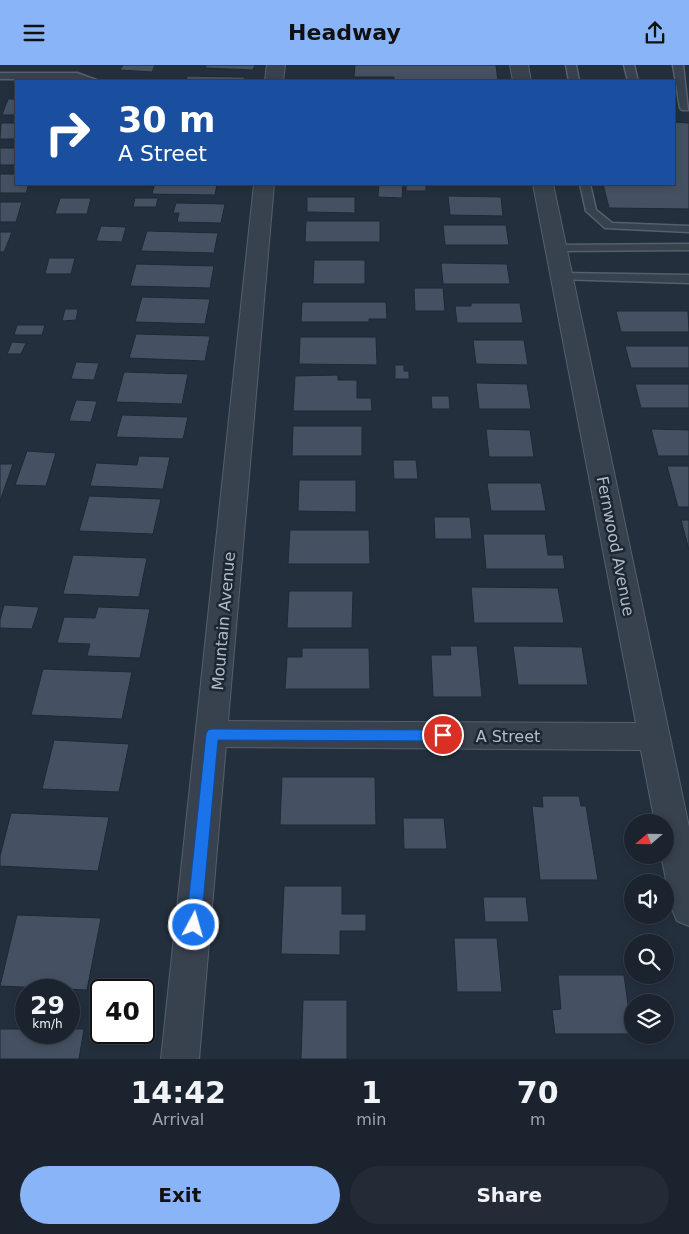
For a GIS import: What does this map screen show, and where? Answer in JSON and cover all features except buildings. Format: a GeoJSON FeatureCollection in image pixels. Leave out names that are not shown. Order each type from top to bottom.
{"type":"FeatureCollection","features":[{"type":"Feature","properties":{"kind":"street"},"geometry":{"type":"LineString","coordinates":[[274,80],[276,65]]}},
{"type":"Feature","properties":{"kind":"street"},"geometry":{"type":"LineString","coordinates":[[519,65],[522,80]]}},
{"type":"Feature","properties":{"kind":"street","name":"Mountain Avenue"},"geometry":{"type":"LineString","coordinates":[[180,1059],[264,185]]}},
{"type":"Feature","properties":{"kind":"street","name":"Fernwood Avenue"},"geometry":{"type":"LineString","coordinates":[[543,185],[689,909]]}},
{"type":"Feature","properties":{"kind":"street","name":"A Street"},"geometry":{"type":"LineString","coordinates":[[212,734],[654,737]]}},
{"type":"Feature","properties":{"kind":"lane"},"geometry":{"type":"LineString","coordinates":[[571,65],[574,80]]}},
{"type":"Feature","properties":{"kind":"lane"},"geometry":{"type":"LineString","coordinates":[[630,65],[634,80]]}},
{"type":"Feature","properties":{"kind":"lane"},"geometry":{"type":"LineString","coordinates":[[678,65],[687,110]]}},
{"type":"Feature","properties":{"kind":"lane"},"geometry":{"type":"LineString","coordinates":[[0,76],[76,76],[90,80]]}},
{"type":"Feature","properties":{"kind":"lane"},"geometry":{"type":"LineString","coordinates":[[584,185],[591,211],[609,226],[689,229]]}},
{"type":"Feature","properties":{"kind":"lane"},"geometry":{"type":"LineString","coordinates":[[556,247],[689,247]]}},
{"type":"Feature","properties":{"kind":"lane"},"geometry":{"type":"LineString","coordinates":[[562,277],[689,279]]}},
{"type":"Feature","properties":{"kind":"route"},"geometry":{"type":"LineString","coordinates":[[194,925],[212,734],[443,735]]}}]}
